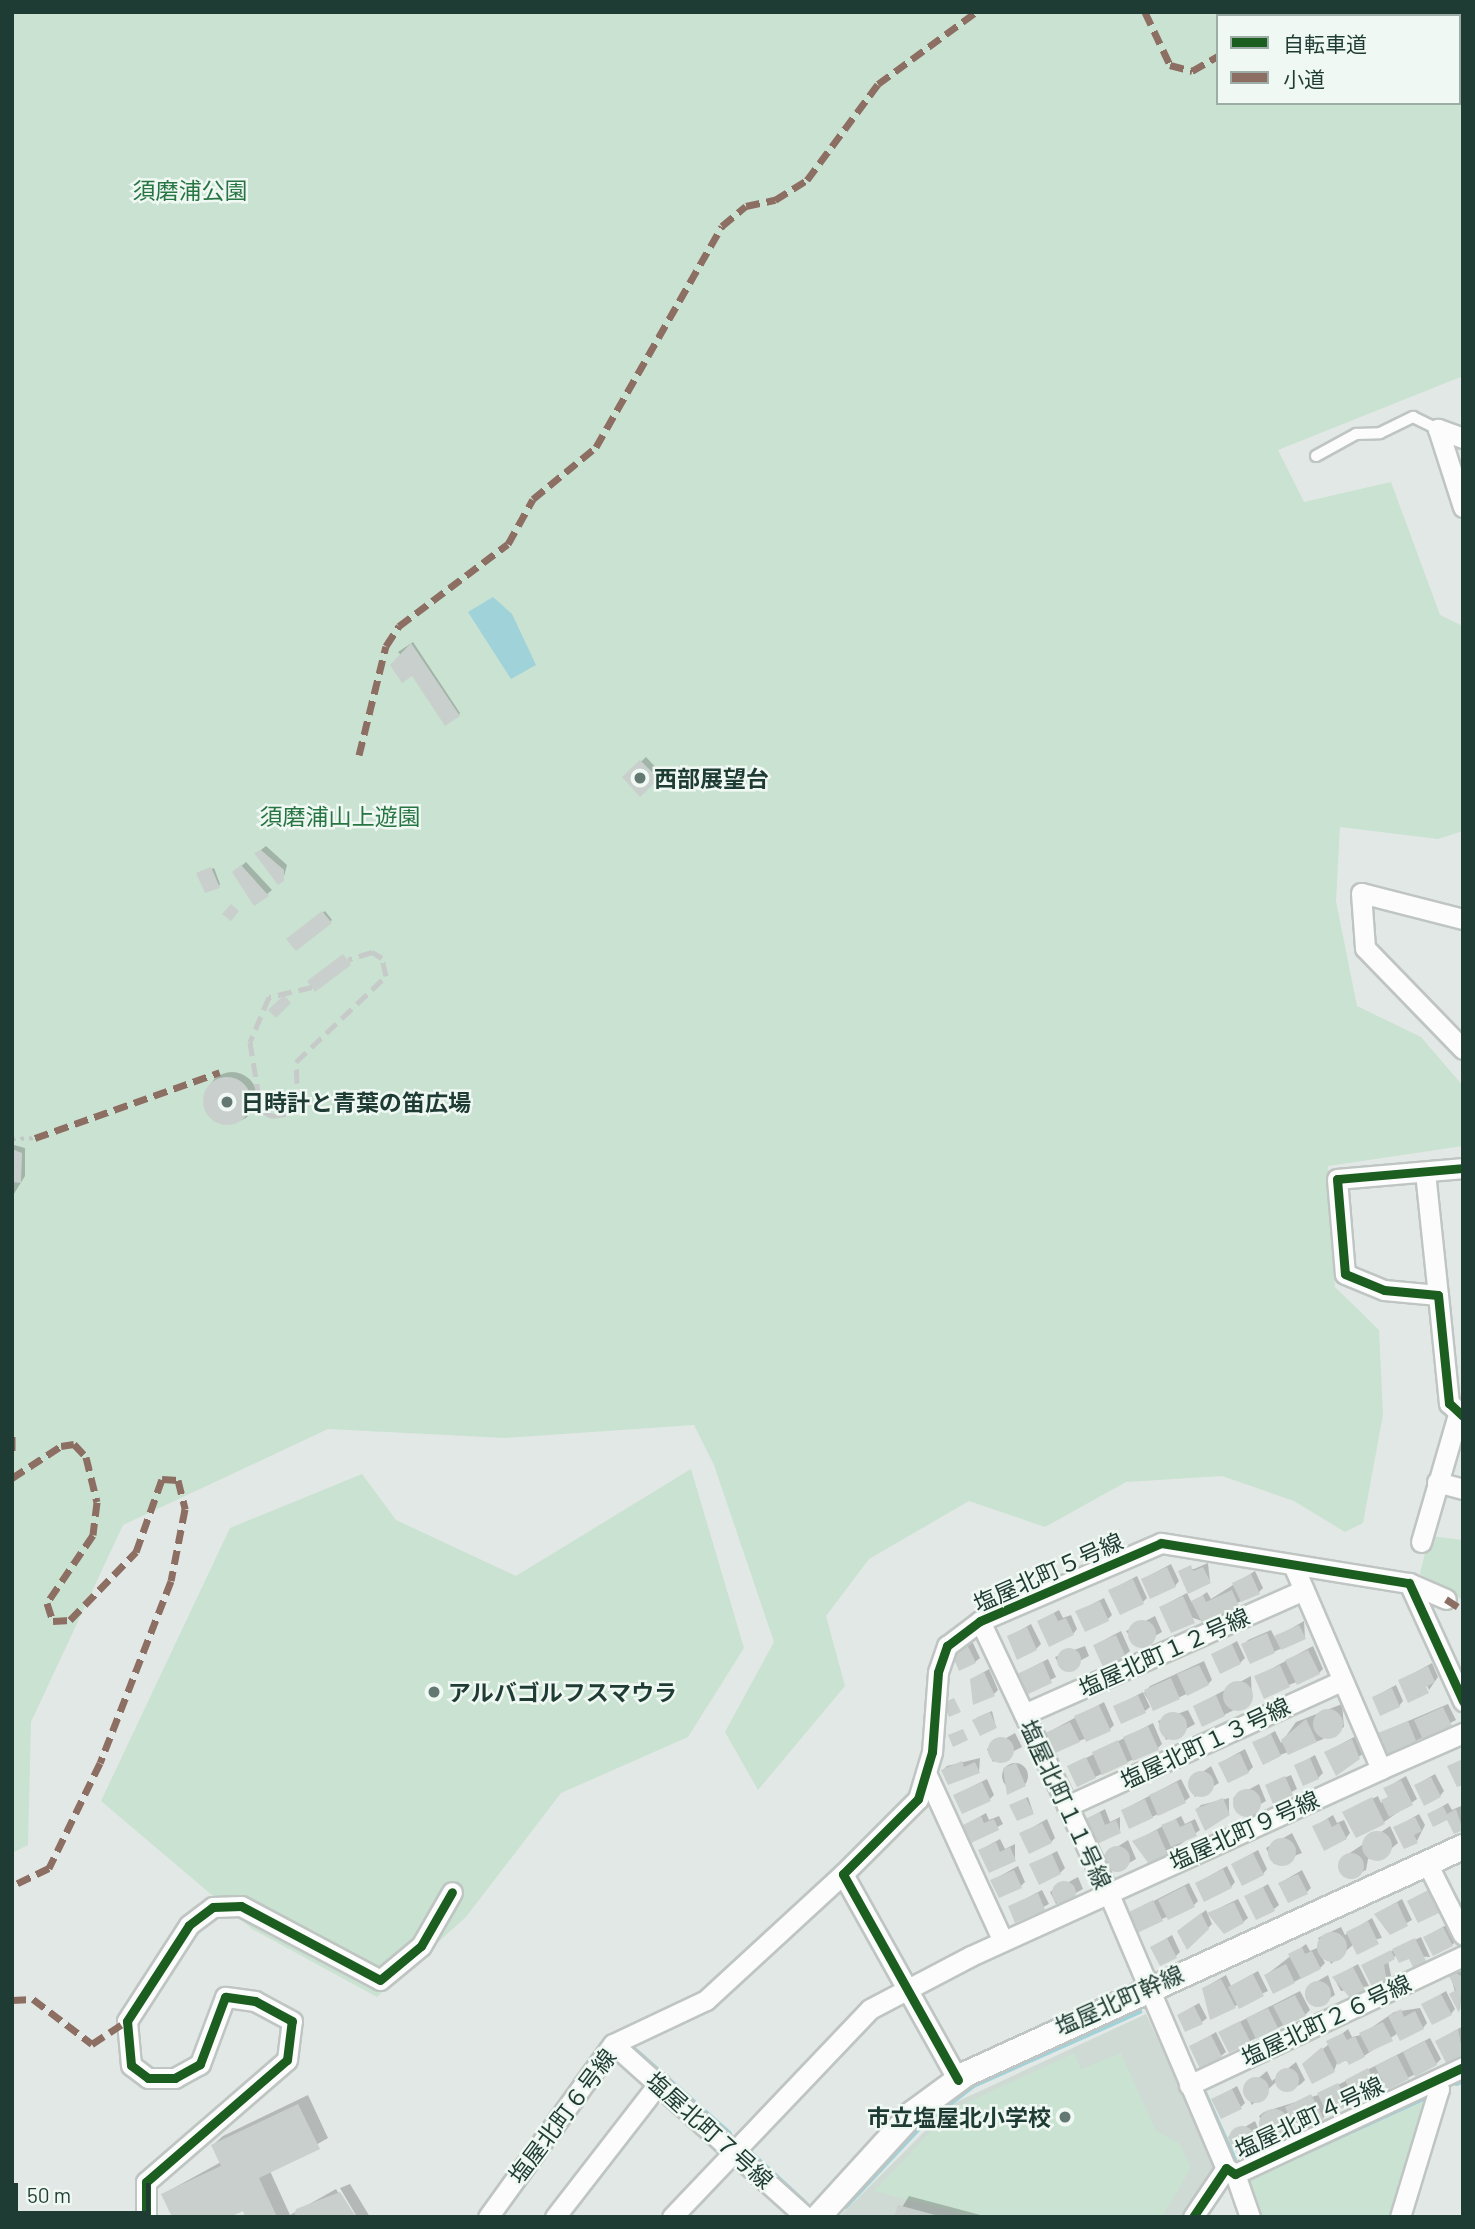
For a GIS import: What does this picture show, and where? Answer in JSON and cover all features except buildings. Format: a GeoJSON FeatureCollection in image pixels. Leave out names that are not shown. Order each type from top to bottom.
{"type":"FeatureCollection","features":[{"type":"Feature","properties":{"kind":"street"},"geometry":{"type":"LineString","coordinates":[[1438,429],[1463,438]]}},
{"type":"Feature","properties":{"kind":"street"},"geometry":{"type":"LineString","coordinates":[[1438,429],[1463,507]]}},
{"type":"Feature","properties":{"kind":"street"},"geometry":{"type":"LineString","coordinates":[[1463,919],[1361,893],[1365,948],[1463,1049]]}},
{"type":"Feature","properties":{"kind":"street"},"geometry":{"type":"LineString","coordinates":[[1438,1295],[1384,1290],[1345,1274],[1337,1180],[1463,1168]]}},
{"type":"Feature","properties":{"kind":"street"},"geometry":{"type":"LineString","coordinates":[[1421,1542],[1437,1482],[1461,1416],[1449,1403],[1425,1172]]}},
{"type":"Feature","properties":{"kind":"street"},"geometry":{"type":"LineString","coordinates":[[1437,1482],[1463,1489]]}},
{"type":"Feature","properties":{"kind":"street","name":"塩屋北町５号線"},"geometry":{"type":"LineString","coordinates":[[843,1874],[918,1799],[926,1773],[938,1672],[947,1646],[981,1621],[1161,1543],[1409,1583],[1446,1599]]}},
{"type":"Feature","properties":{"kind":"street"},"geometry":{"type":"LineString","coordinates":[[1293,1566],[1381,1769]]}},
{"type":"Feature","properties":{"kind":"street"},"geometry":{"type":"LineString","coordinates":[[1409,1583],[1463,1701]]}},
{"type":"Feature","properties":{"kind":"street","name":"塩屋北町１２号線"},"geometry":{"type":"LineString","coordinates":[[1024,1714],[1304,1590]]}},
{"type":"Feature","properties":{"kind":"street","name":"塩屋北町１１号線"},"geometry":{"type":"LineString","coordinates":[[981,1621],[1108,1892],[1189,2085],[1250,2217]]}},
{"type":"Feature","properties":{"kind":"street","name":"塩屋北町１３号線"},"geometry":{"type":"LineString","coordinates":[[1067,1806],[1343,1680]]}},
{"type":"Feature","properties":{"kind":"street","name":"塩屋北町９号線"},"geometry":{"type":"LineString","coordinates":[[907,1987],[1108,1892],[1463,1733]]}},
{"type":"Feature","properties":{"kind":"street"},"geometry":{"type":"LineString","coordinates":[[926,1773],[1003,1941]]}},
{"type":"Feature","properties":{"kind":"street","name":"塩屋北町幹線"},"geometry":{"type":"LineString","coordinates":[[818,2217],[912,2113],[958,2080],[1147,1988],[1463,1847]]}},
{"type":"Feature","properties":{"kind":"street"},"geometry":{"type":"LineString","coordinates":[[1427,1863],[1463,1935]]}},
{"type":"Feature","properties":{"kind":"street"},"geometry":{"type":"LineString","coordinates":[[843,1874],[958,2080]]}},
{"type":"Feature","properties":{"kind":"street","name":"塩屋北町６号線"},"geometry":{"type":"LineString","coordinates":[[488,2217],[613,2044],[706,2000],[843,1874]]}},
{"type":"Feature","properties":{"kind":"street"},"geometry":{"type":"LineString","coordinates":[[146,2217],[146,2182],[287,2060],[292,2021],[255,2001],[225,1997],[200,2064],[175,2078],[148,2078],[131,2065],[127,2021],[189,1925],[213,1907],[241,1906],[380,1980],[421,1947],[452,1892]]}},
{"type":"Feature","properties":{"kind":"street","name":"塩屋北町２６号線"},"geometry":{"type":"LineString","coordinates":[[1189,2085],[1463,1956]]}},
{"type":"Feature","properties":{"kind":"street"},"geometry":{"type":"LineString","coordinates":[[672,2217],[870,2009],[907,1987]]}},
{"type":"Feature","properties":{"kind":"street","name":"塩屋北町７号線"},"geometry":{"type":"LineString","coordinates":[[613,2044],[736,2151],[806,2217]]}},
{"type":"Feature","properties":{"kind":"street","name":"塩屋北町４号線"},"geometry":{"type":"LineString","coordinates":[[1193,2217],[1230,2171],[1463,2067]]}},
{"type":"Feature","properties":{"kind":"street"},"geometry":{"type":"LineString","coordinates":[[1400,2217],[1439,2090],[1434,2081]]}},
{"type":"Feature","properties":{"kind":"street"},"geometry":{"type":"LineString","coordinates":[[555,2217],[659,2083]]}},
{"type":"Feature","properties":{"kind":"lane"},"geometry":{"type":"LineString","coordinates":[[1316,456],[1356,434],[1380,433],[1413,416],[1438,429]]}},
{"type":"Feature","properties":{"kind":"path"},"geometry":{"type":"LineString","coordinates":[[12,1139],[35,1138]]}},
{"type":"Feature","properties":{"kind":"shaded area","name":"市立塩屋北小学校"},"geometry":{"type":"Polygon","coordinates":[[[1146,2014],[1213,2158],[1212,2171],[1183,2217],[839,2217],[952,2104],[1146,2014]]]}},
{"type":"Feature","properties":{"kind":"green space"},"geometry":{"type":"Polygon","coordinates":[[[12,12],[1463,12],[1463,376],[1278,450],[1304,502],[1391,482],[1440,615],[1463,626],[1463,831],[1438,839],[1340,827],[1336,901],[1357,1006],[1421,1037],[1463,1086],[1463,1146],[1328,1166],[1335,1287],[1379,1330],[1383,1415],[1363,1523],[1345,1532],[1294,1501],[1222,1476],[1126,1482],[1045,1527],[969,1501],[869,1559],[826,1616],[845,1686],[758,1790],[725,1732],[774,1642],[714,1465],[694,1425],[505,1438],[328,1429],[123,1525],[31,1722],[28,1845],[12,1853],[12,12]]]}},
{"type":"Feature","properties":{"kind":"green space","name":"アルバゴルフスマウラ"},"geometry":{"type":"Polygon","coordinates":[[[691,1469],[744,1648],[688,1737],[561,1793],[466,1917],[377,1997],[252,1929],[101,1801],[230,1528],[362,1474],[396,1520],[516,1576],[691,1469]]]}},
{"type":"Feature","properties":{"kind":"green space"},"geometry":{"type":"Polygon","coordinates":[[[1429,1536],[1463,1540],[1463,1600],[1420,1574],[1429,1536]]]}},
{"type":"Feature","properties":{"kind":"green space","name":"市立塩屋北小学校"},"geometry":{"type":"Polygon","coordinates":[[[1074,2053],[1081,2069],[1121,2053],[1156,2131],[1179,2143],[1191,2168],[1162,2217],[974,2217],[874,2191],[951,2110],[1074,2053]]]}},
{"type":"Feature","properties":{"kind":"green space"},"geometry":{"type":"Polygon","coordinates":[[[1425,2101],[1392,2217],[1258,2217],[1248,2181],[1425,2101]]]}},
{"type":"Feature","properties":{"kind":"water"},"geometry":{"type":"Polygon","coordinates":[[[493,597],[512,614],[536,665],[511,679],[468,612],[493,597]]]}},
{"type":"Feature","properties":{"kind":"waterway"},"geometry":{"type":"LineString","coordinates":[[845,2206],[921,2125],[973,2085],[1139,2011]]}},
{"type":"Feature","properties":{"kind":"waterway"},"geometry":{"type":"LineString","coordinates":[[633,2048],[729,2133]]}},
{"type":"Feature","properties":{"kind":"waterway"},"geometry":{"type":"LineString","coordinates":[[1456,2083],[1463,2080]]}},
{"type":"Feature","properties":{"kind":"waterway"},"geometry":{"type":"LineString","coordinates":[[1204,2092],[1234,2159]]}},
{"type":"Feature","properties":{"kind":"waterway"},"geometry":{"type":"LineString","coordinates":[[1300,2154],[1421,2099]]}},
{"type":"Feature","properties":{"kind":"waterway"},"geometry":{"type":"LineString","coordinates":[[751,2153],[804,2202]]}},
{"type":"Feature","properties":{"kind":"railway"},"geometry":{"type":"LineString","coordinates":[[312,987],[269,997],[250,1042],[261,1110],[272,1116],[291,1113],[298,1104],[296,1062],[386,976],[382,958],[372,952],[348,960]]}},
{"type":"Feature","properties":{"kind":"marked path"},"geometry":{"type":"LineString","coordinates":[[359,755],[386,646],[399,626],[508,544],[533,499],[596,447],[722,226],[746,206],[775,200],[807,180],[878,84],[976,12]]}},
{"type":"Feature","properties":{"kind":"marked path"},"geometry":{"type":"LineString","coordinates":[[1145,12],[1170,65],[1192,71],[1216,57]]}},
{"type":"Feature","properties":{"kind":"marked path"},"geometry":{"type":"LineString","coordinates":[[35,1138],[220,1072]]}},
{"type":"Feature","properties":{"kind":"marked path"},"geometry":{"type":"LineString","coordinates":[[12,1436],[12,1451]]}},
{"type":"Feature","properties":{"kind":"marked path"},"geometry":{"type":"LineString","coordinates":[[12,1478],[61,1446],[74,1444],[86,1457],[97,1502],[93,1535],[47,1603],[53,1621],[70,1620],[136,1552],[162,1479],[178,1480],[185,1509],[171,1581],[100,1763],[49,1868],[12,1886]]}},
{"type":"Feature","properties":{"kind":"marked path"},"geometry":{"type":"LineString","coordinates":[[1446,1599],[1463,1610]]}},
{"type":"Feature","properties":{"kind":"marked path"},"geometry":{"type":"LineString","coordinates":[[12,2000],[33,1999],[92,2044],[127,2021]]}},
{"type":"Feature","properties":{"kind":"cycle path"},"geometry":{"type":"LineString","coordinates":[[1463,1168],[1337,1179],[1345,1274],[1384,1290],[1438,1295],[1449,1403],[1463,1416]]}},
{"type":"Feature","properties":{"kind":"cycle path"},"geometry":{"type":"LineString","coordinates":[[958,2080],[843,1874],[918,1799],[932,1752],[938,1672],[947,1646],[980,1621],[1161,1543],[1409,1583],[1463,1701]]}},
{"type":"Feature","properties":{"kind":"cycle path"},"geometry":{"type":"LineString","coordinates":[[146,2217],[146,2182],[287,2060],[292,2021],[255,2001],[225,1997],[200,2064],[175,2078],[148,2078],[131,2065],[127,2021],[189,1925],[213,1907],[241,1906],[380,1980],[421,1946],[452,1892]]}},
{"type":"Feature","properties":{"kind":"cycle path"},"geometry":{"type":"LineString","coordinates":[[1193,2217],[1226,2168],[1235,2174],[1463,2067]]}},
{"type":"Feature","properties":{"kind":"place","name":"西部展望台"},"geometry":{"type":"Point","coordinates":[640,778]}},
{"type":"Feature","properties":{"kind":"place","name":"日時計と青葉の笛広場"},"geometry":{"type":"Point","coordinates":[227,1102]}},
{"type":"Feature","properties":{"kind":"place","name":"アルバゴルフスマウラ"},"geometry":{"type":"Point","coordinates":[434,1692]}},
{"type":"Feature","properties":{"kind":"place","name":"市立塩屋北小学校"},"geometry":{"type":"Point","coordinates":[1065,2117]}},
{"type":"Feature","properties":{"kind":"park label","name":"須磨浦公園"},"geometry":{"type":"Point","coordinates":[190,190]}},
{"type":"Feature","properties":{"kind":"park label","name":"須磨浦山上遊園"},"geometry":{"type":"Point","coordinates":[340,816]}}]}
